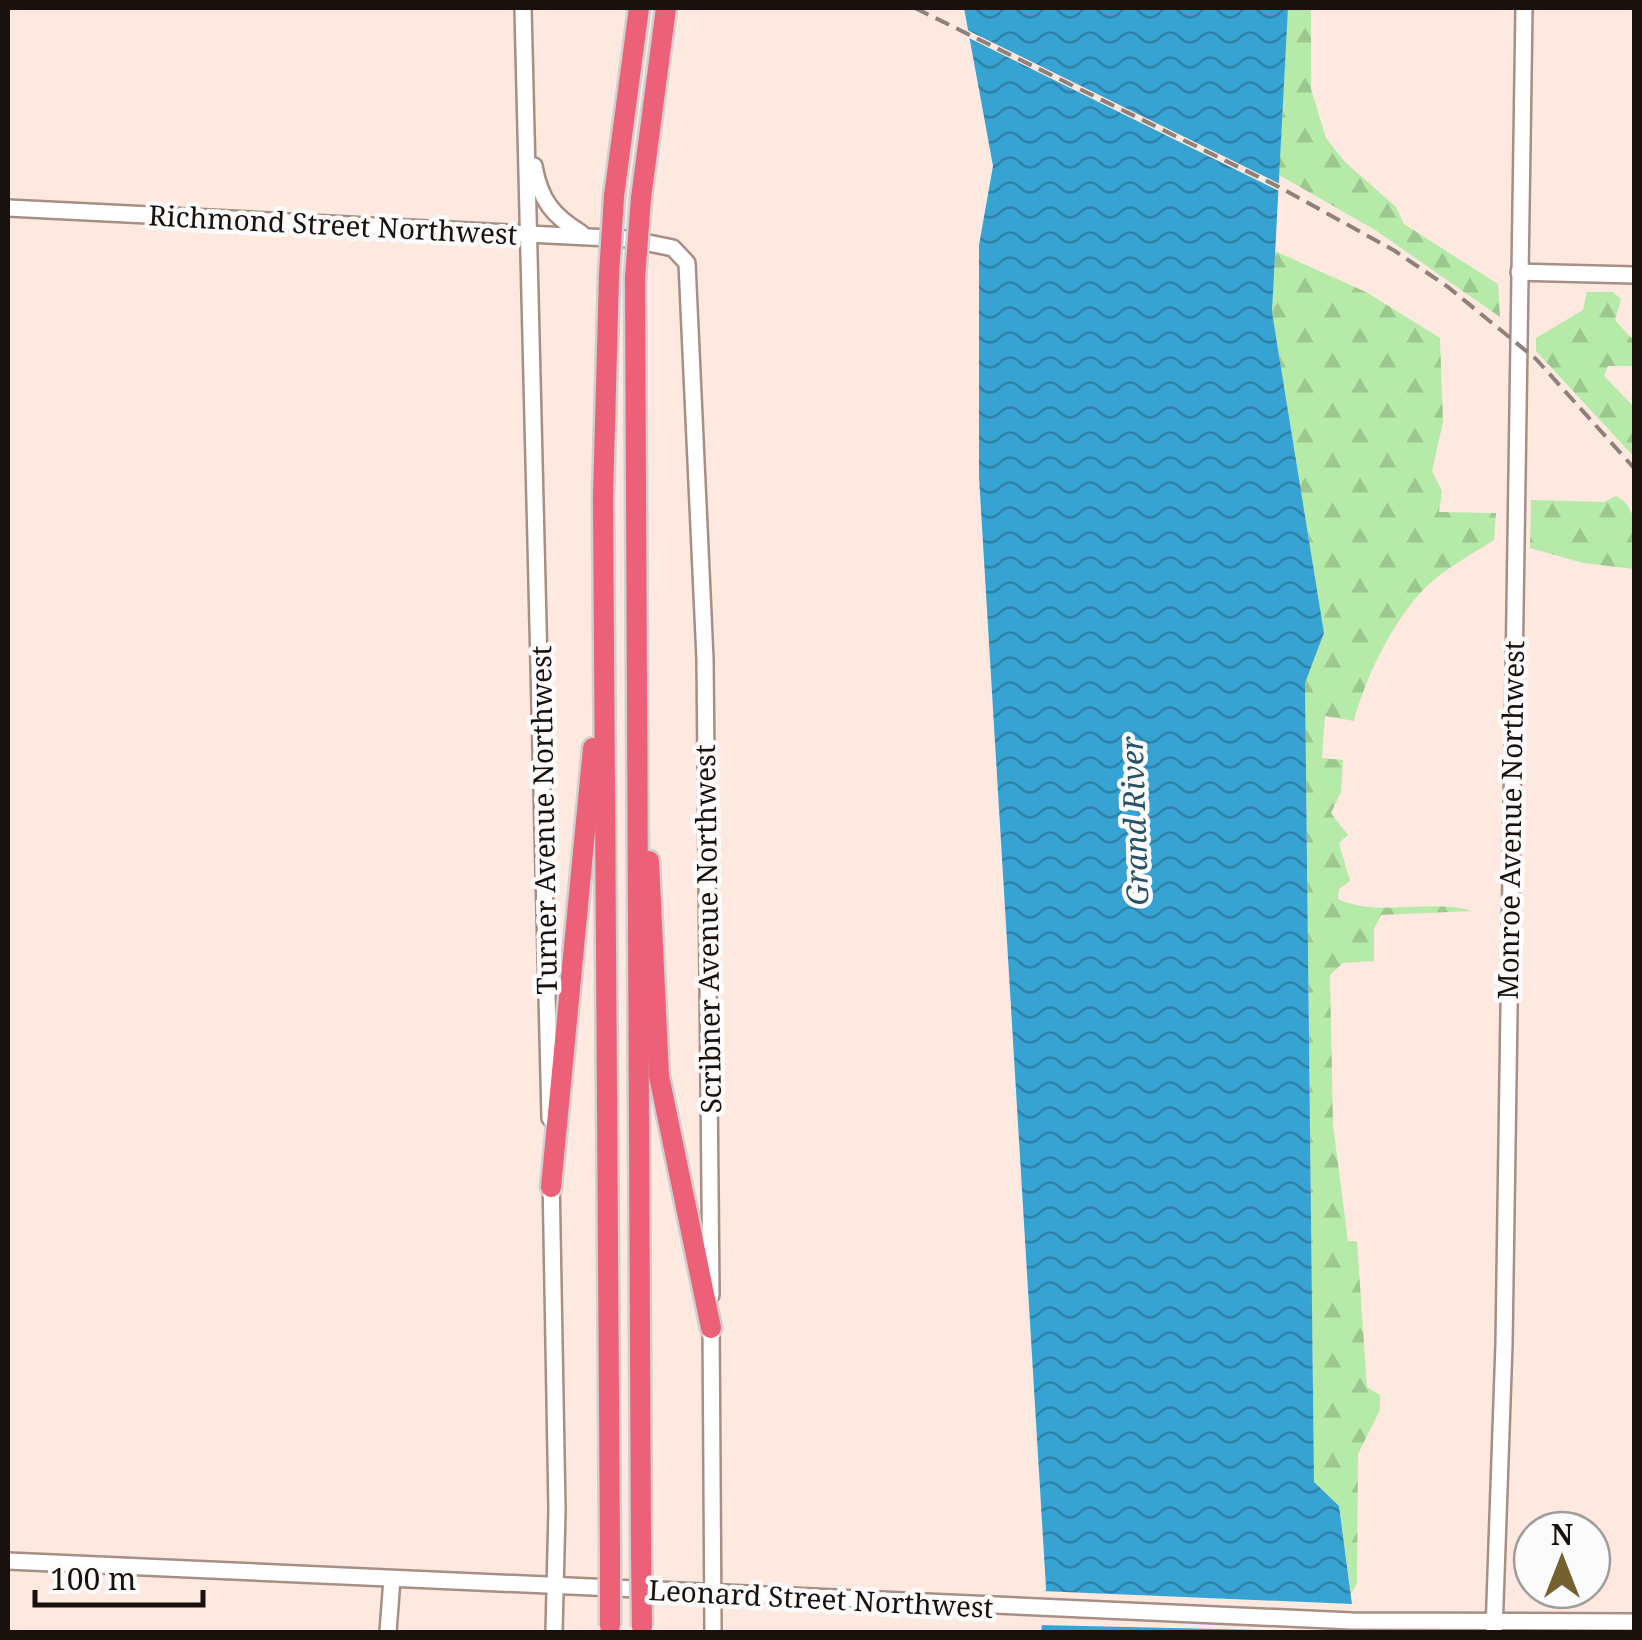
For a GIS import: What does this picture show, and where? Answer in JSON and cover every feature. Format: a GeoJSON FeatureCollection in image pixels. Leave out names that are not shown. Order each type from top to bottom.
{"type":"FeatureCollection","features":[{"type":"Feature","properties":{"kind":"highway"},"geometry":{"type":"LineString","coordinates":[[610,1629],[604,621],[609,275],[614,196],[638,8]]}},
{"type":"Feature","properties":{"kind":"highway"},"geometry":{"type":"LineString","coordinates":[[642,1630],[636,278],[641,198],[666,8]]}},
{"type":"Feature","properties":{"kind":"highway"},"geometry":{"type":"LineString","coordinates":[[551,1187],[604,621]]}},
{"type":"Feature","properties":{"kind":"highway"},"geometry":{"type":"LineString","coordinates":[[635,728],[648,806],[659,1076],[711,1328]]}},
{"type":"Feature","properties":{"kind":"main road","name":"Turner Avenue Northwest"},"geometry":{"type":"LineString","coordinates":[[524,8],[551,1187],[557,1586],[554,1632]]}},
{"type":"Feature","properties":{"kind":"main road","name":"Monroe Avenue Northwest"},"geometry":{"type":"LineString","coordinates":[[1494,1626],[1504,1344],[1524,8]]}},
{"type":"Feature","properties":{"kind":"main road"},"geometry":{"type":"LineString","coordinates":[[525,112],[544,202],[559,220],[586,236]]}},
{"type":"Feature","properties":{"kind":"main road","name":"Richmond Street Northwest"},"geometry":{"type":"LineString","coordinates":[[8,208],[658,242]]}},
{"type":"Feature","properties":{"kind":"main road","name":"Scribner Avenue Northwest"},"geometry":{"type":"LineString","coordinates":[[658,242],[681,254],[689,274],[703,645],[716,1594],[713,1632]]}},
{"type":"Feature","properties":{"kind":"main road"},"geometry":{"type":"LineString","coordinates":[[1519,272],[1634,275]]}},
{"type":"Feature","properties":{"kind":"main road","name":"Leonard Street Northwest"},"geometry":{"type":"LineString","coordinates":[[8,1561],[1352,1621],[1494,1626],[1634,1622]]}},
{"type":"Feature","properties":{"kind":"main road"},"geometry":{"type":"LineString","coordinates":[[388,1632],[392,1579]]}},
{"type":"Feature","properties":{"kind":"green space"},"geometry":{"type":"Polygon","coordinates":[[[1288,8],[1311,8],[1311,89],[1326,138],[1345,162],[1396,207],[1404,224],[1498,284],[1500,317],[1375,230],[1279,175],[1288,8]]]}},
{"type":"Feature","properties":{"kind":"green space"},"geometry":{"type":"Polygon","coordinates":[[[1275,251],[1366,292],[1440,338],[1443,422],[1432,471],[1442,491],[1439,512],[1496,513],[1494,540],[1431,583],[1401,618],[1372,669],[1354,721],[1325,716],[1322,758],[1343,760],[1341,792],[1331,813],[1348,835],[1339,843],[1350,881],[1339,889],[1338,899],[1370,907],[1439,906],[1473,911],[1381,915],[1374,929],[1374,961],[1343,963],[1330,975],[1333,1125],[1348,1241],[1357,1242],[1367,1387],[1380,1395],[1380,1410],[1358,1454],[1357,1583],[1351,1593],[1339,1506],[1314,1483],[1305,683],[1324,633],[1272,312],[1275,251]]]}},
{"type":"Feature","properties":{"kind":"green space"},"geometry":{"type":"Polygon","coordinates":[[[1587,292],[1613,292],[1621,299],[1615,320],[1634,341],[1634,366],[1608,366],[1604,376],[1634,407],[1634,457],[1536,351],[1536,338],[1583,310],[1587,292]]]}},
{"type":"Feature","properties":{"kind":"green space"},"geometry":{"type":"Polygon","coordinates":[[[1616,496],[1633,518],[1634,569],[1583,563],[1530,548],[1531,500],[1604,502],[1616,496]]]}},
{"type":"Feature","properties":{"kind":"water","name":"Grand River"},"geometry":{"type":"Polygon","coordinates":[[[964,8],[1288,8],[1272,312],[1324,633],[1305,683],[1314,1482],[1339,1506],[1352,1604],[1349,1632],[1041,1632],[1046,1588],[979,477],[979,245],[993,166],[964,8]]]}},
{"type":"Feature","properties":{"kind":"pier"},"geometry":{"type":"Polygon","coordinates":[[[965,29],[1282,185],[1279,191],[967,37],[965,29]]]}},
{"type":"Feature","properties":{"kind":"pier"},"geometry":{"type":"Polygon","coordinates":[[[1041,1591],[1353,1604],[1352,1632],[1038,1625],[1041,1591]]]}},
{"type":"Feature","properties":{"kind":"railway"},"geometry":{"type":"LineString","coordinates":[[915,8],[1281,188],[1395,251],[1448,287],[1536,359],[1634,468]]}}]}
